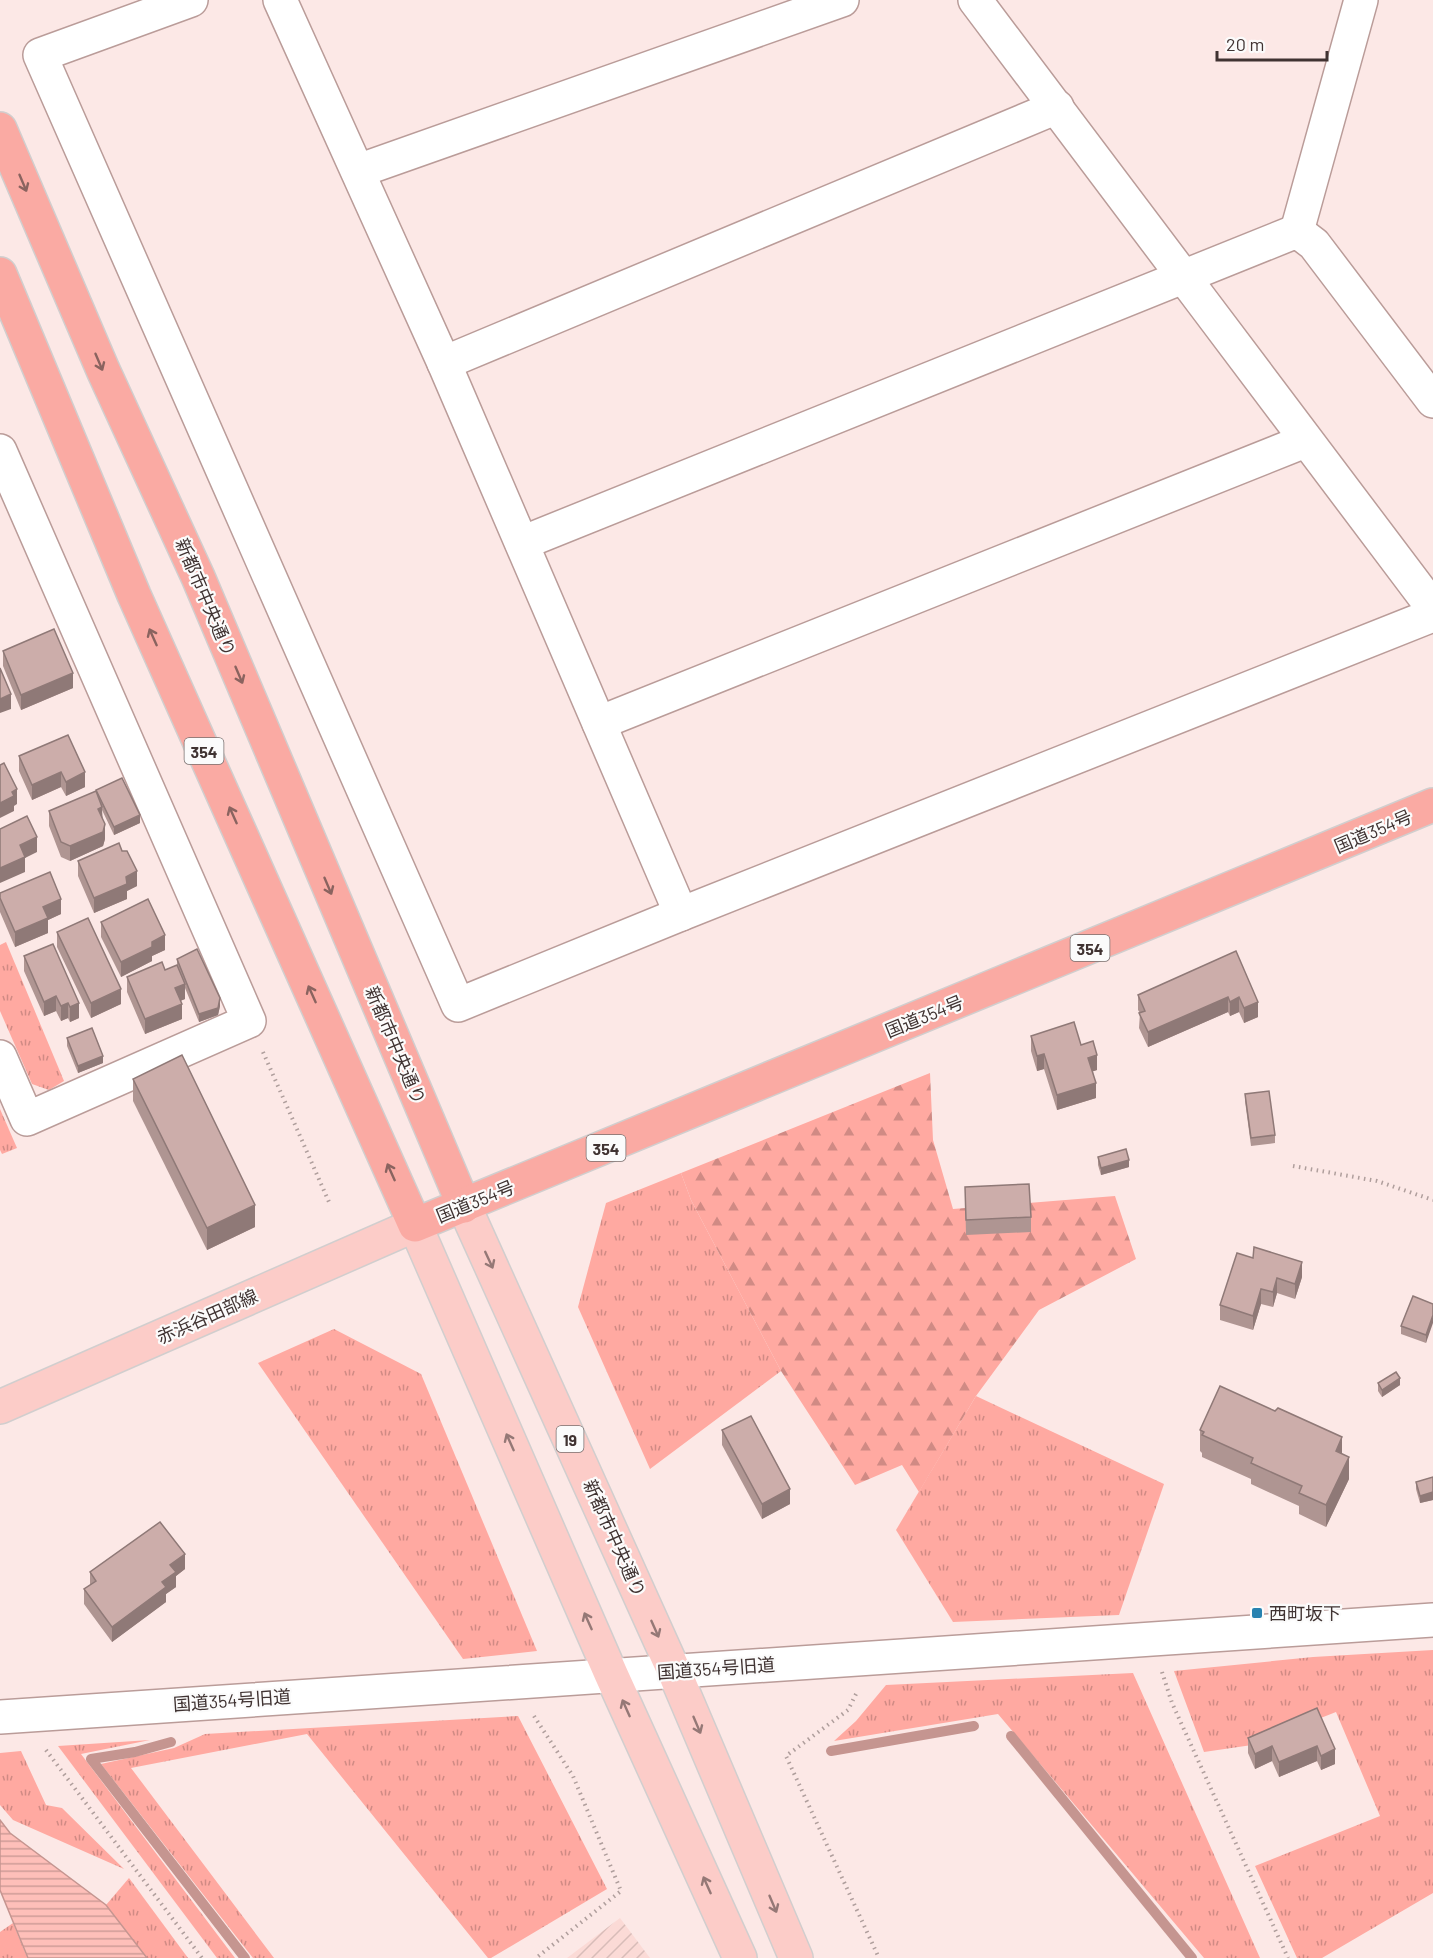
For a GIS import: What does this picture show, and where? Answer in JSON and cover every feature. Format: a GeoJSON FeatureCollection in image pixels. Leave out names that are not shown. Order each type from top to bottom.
{"type":"FeatureCollection","features":[{"type":"Feature","properties":{"kind":"highway","name":"新都市中央通り"},"geometry":{"type":"LineString","coordinates":[[0,129],[103,370],[198,577],[464,1206]]}},
{"type":"Feature","properties":{"kind":"highway","name":"354"},"geometry":{"type":"LineString","coordinates":[[0,274],[134,595],[415,1225]]}},
{"type":"Feature","properties":{"kind":"highway","name":"国道354号"},"geometry":{"type":"LineString","coordinates":[[415,1225],[1433,805]]}},
{"type":"Feature","properties":{"kind":"main road","name":"新都市中央通り"},"geometry":{"type":"LineString","coordinates":[[464,1206],[674,1671],[796,1958]]}},
{"type":"Feature","properties":{"kind":"main road","name":"赤浜谷田部線"},"geometry":{"type":"LineString","coordinates":[[0,1407],[415,1225]]}},
{"type":"Feature","properties":{"kind":"main road"},"geometry":{"type":"LineString","coordinates":[[415,1225],[611,1674],[740,1958]]}},
{"type":"Feature","properties":{"kind":"street"},"geometry":{"type":"LineString","coordinates":[[191,0],[40,55],[458,1005],[1433,615]]}},
{"type":"Feature","properties":{"kind":"street"},"geometry":{"type":"LineString","coordinates":[[280,0],[444,363],[681,914]]}},
{"type":"Feature","properties":{"kind":"street"},"geometry":{"type":"LineString","coordinates":[[358,171],[842,0]]}},
{"type":"Feature","properties":{"kind":"street"},"geometry":{"type":"LineString","coordinates":[[975,0],[1186,276],[1305,441],[1433,608]]}},
{"type":"Feature","properties":{"kind":"street"},"geometry":{"type":"LineString","coordinates":[[1297,231],[1361,0]]}},
{"type":"Feature","properties":{"kind":"street"},"geometry":{"type":"LineString","coordinates":[[444,363],[1057,107]]}},
{"type":"Feature","properties":{"kind":"street"},"geometry":{"type":"LineString","coordinates":[[522,543],[1297,231]]}},
{"type":"Feature","properties":{"kind":"street"},"geometry":{"type":"LineString","coordinates":[[1297,231],[1314,244],[1433,401]]}},
{"type":"Feature","properties":{"kind":"street"},"geometry":{"type":"LineString","coordinates":[[599,723],[1305,441]]}},
{"type":"Feature","properties":{"kind":"street"},"geometry":{"type":"LineString","coordinates":[[0,451],[249,1021],[27,1119],[0,1057]]}},
{"type":"Feature","properties":{"kind":"street","name":"国道354号旧道"},"geometry":{"type":"LineString","coordinates":[[10,1716],[1433,1620]]}},
{"type":"Feature","properties":{"kind":"path"},"geometry":{"type":"LineString","coordinates":[[249,1021],[329,1202]]}},
{"type":"Feature","properties":{"kind":"path"},"geometry":{"type":"LineString","coordinates":[[1293,1166],[1377,1181],[1433,1200]]}},
{"type":"Feature","properties":{"kind":"path"},"geometry":{"type":"LineString","coordinates":[[1152,1640],[1172,1703],[1288,1958]]}},
{"type":"Feature","properties":{"kind":"path"},"geometry":{"type":"LineString","coordinates":[[865,1659],[861,1684],[848,1710],[786,1756],[879,1958]]}},
{"type":"Feature","properties":{"kind":"path"},"geometry":{"type":"LineString","coordinates":[[522,1680],[531,1713],[573,1776],[621,1891],[536,1958]]}},
{"type":"Feature","properties":{"kind":"path"},"geometry":{"type":"LineString","coordinates":[[10,1716],[202,1958]]}},
{"type":"Feature","properties":{"kind":"shaded area"},"geometry":{"type":"Polygon","coordinates":[[[0,1820],[10,1833],[106,1905],[147,1958],[28,1958],[0,1890],[0,1820]]]}},
{"type":"Feature","properties":{"kind":"shaded area"},"geometry":{"type":"Polygon","coordinates":[[[620,1918],[650,1958],[567,1958],[620,1918]]]}},
{"type":"Feature","properties":{"kind":"green space"},"geometry":{"type":"Polygon","coordinates":[[[6,942],[64,1081],[49,1090],[32,1084],[0,1011],[0,945],[6,942]]]}},
{"type":"Feature","properties":{"kind":"green space"},"geometry":{"type":"Polygon","coordinates":[[[930,1073],[933,1140],[953,1209],[1115,1196],[1136,1259],[1039,1310],[976,1396],[919,1492],[902,1465],[855,1485],[781,1371],[691,1200],[681,1173],[930,1073]]]}},
{"type":"Feature","properties":{"kind":"green space"},"geometry":{"type":"Polygon","coordinates":[[[0,1109],[17,1148],[2,1154],[0,1150],[0,1109]]]}},
{"type":"Feature","properties":{"kind":"green space"},"geometry":{"type":"Polygon","coordinates":[[[681,1173],[691,1200],[781,1371],[650,1469],[578,1307],[606,1203],[681,1173]]]}},
{"type":"Feature","properties":{"kind":"green space"},"geometry":{"type":"Polygon","coordinates":[[[334,1329],[421,1374],[537,1651],[463,1659],[258,1363],[334,1329]]]}},
{"type":"Feature","properties":{"kind":"green space"},"geometry":{"type":"Polygon","coordinates":[[[976,1396],[1164,1484],[1119,1615],[953,1622],[896,1530],[976,1396]]]}},
{"type":"Feature","properties":{"kind":"green space"},"geometry":{"type":"Polygon","coordinates":[[[1433,1650],[1433,1893],[1322,1958],[1297,1958],[1255,1866],[1380,1816],[1336,1712],[1252,1745],[1204,1752],[1174,1671],[1313,1657],[1433,1650]]]}},
{"type":"Feature","properties":{"kind":"green space"},"geometry":{"type":"Polygon","coordinates":[[[1133,1673],[1260,1958],[1204,1958],[998,1714],[834,1741],[856,1721],[886,1685],[1133,1673]]]}},
{"type":"Feature","properties":{"kind":"green space"},"geometry":{"type":"Polygon","coordinates":[[[518,1716],[607,1889],[491,1958],[488,1958],[307,1734],[131,1768],[274,1958],[253,1958],[101,1764],[174,1748],[205,1734],[518,1716]]]}},
{"type":"Feature","properties":{"kind":"green space"},"geometry":{"type":"Polygon","coordinates":[[[150,1740],[81,1754],[235,1958],[217,1958],[58,1746],[150,1740]]]}},
{"type":"Feature","properties":{"kind":"green space"},"geometry":{"type":"Polygon","coordinates":[[[21,1751],[46,1805],[62,1808],[124,1869],[13,1820],[0,1805],[0,1753],[21,1751]]]}},
{"type":"Feature","properties":{"kind":"green space"},"geometry":{"type":"Polygon","coordinates":[[[129,1878],[188,1958],[147,1958],[106,1905],[129,1878]]]}},
{"type":"Feature","properties":{"kind":"green space"},"geometry":{"type":"Polygon","coordinates":[[[13,1923],[28,1958],[0,1958],[0,1932],[13,1923]]]}},
{"type":"Feature","properties":{"kind":"building"},"geometry":{"type":"Polygon","coordinates":[[[54,629],[73,673],[21,695],[3,651],[54,629]]]}},
{"type":"Feature","properties":{"kind":"building"},"geometry":{"type":"Polygon","coordinates":[[[0,668],[11,694],[0,699],[0,668]]]}},
{"type":"Feature","properties":{"kind":"building"},"geometry":{"type":"Polygon","coordinates":[[[68,735],[85,772],[66,782],[61,772],[32,785],[19,756],[68,735]]]}},
{"type":"Feature","properties":{"kind":"building"},"geometry":{"type":"Polygon","coordinates":[[[4,763],[17,789],[12,792],[14,796],[0,803],[0,765],[4,763]]]}},
{"type":"Feature","properties":{"kind":"building"},"geometry":{"type":"Polygon","coordinates":[[[122,778],[140,815],[114,827],[96,790],[122,778]]]}},
{"type":"Feature","properties":{"kind":"building"},"geometry":{"type":"Polygon","coordinates":[[[96,791],[102,807],[98,809],[105,824],[103,832],[70,846],[61,842],[49,811],[96,791]]]}},
{"type":"Feature","properties":{"kind":"building"},"geometry":{"type":"Polygon","coordinates":[[[27,816],[37,837],[20,845],[25,857],[0,868],[0,829],[27,816]]]}},
{"type":"Feature","properties":{"kind":"building"},"geometry":{"type":"Polygon","coordinates":[[[119,843],[122,851],[127,851],[137,871],[126,877],[127,884],[94,898],[78,861],[119,843]]]}},
{"type":"Feature","properties":{"kind":"building"},"geometry":{"type":"Polygon","coordinates":[[[50,872],[61,899],[43,907],[48,918],[15,932],[0,893],[50,872]]]}},
{"type":"Feature","properties":{"kind":"building"},"geometry":{"type":"Polygon","coordinates":[[[148,899],[165,935],[152,942],[152,947],[121,962],[101,922],[148,899]]]}},
{"type":"Feature","properties":{"kind":"building"},"geometry":{"type":"Polygon","coordinates":[[[88,918],[121,989],[91,1003],[57,932],[88,918]]]}},
{"type":"Feature","properties":{"kind":"building"},"geometry":{"type":"Polygon","coordinates":[[[53,944],[79,1003],[70,1007],[68,1003],[61,1006],[56,996],[44,1002],[24,956],[53,944]]]}},
{"type":"Feature","properties":{"kind":"building"},"geometry":{"type":"Polygon","coordinates":[[[197,949],[220,998],[218,1008],[199,1014],[177,959],[197,949]]]}},
{"type":"Feature","properties":{"kind":"building"},"geometry":{"type":"Polygon","coordinates":[[[1236,951],[1258,1002],[1244,1008],[1239,997],[1230,1002],[1228,997],[1148,1032],[1139,1013],[1145,1011],[1138,995],[1236,951]]]}},
{"type":"Feature","properties":{"kind":"building"},"geometry":{"type":"Polygon","coordinates":[[[162,962],[165,970],[177,965],[185,984],[175,988],[182,1004],[145,1019],[127,977],[162,962]]]}},
{"type":"Feature","properties":{"kind":"building"},"geometry":{"type":"Polygon","coordinates":[[[1074,1022],[1081,1045],[1093,1041],[1097,1055],[1088,1058],[1096,1083],[1057,1095],[1044,1054],[1037,1056],[1031,1036],[1074,1022]]]}},
{"type":"Feature","properties":{"kind":"building"},"geometry":{"type":"Polygon","coordinates":[[[92,1028],[103,1056],[78,1066],[67,1038],[92,1028]]]}},
{"type":"Feature","properties":{"kind":"building"},"geometry":{"type":"Polygon","coordinates":[[[182,1055],[255,1205],[207,1228],[133,1079],[182,1055]]]}},
{"type":"Feature","properties":{"kind":"building"},"geometry":{"type":"Polygon","coordinates":[[[1269,1091],[1275,1135],[1251,1138],[1245,1094],[1269,1091]]]}},
{"type":"Feature","properties":{"kind":"building"},"geometry":{"type":"Polygon","coordinates":[[[1126,1149],[1129,1160],[1101,1168],[1098,1157],[1126,1149]]]}},
{"type":"Feature","properties":{"kind":"building"},"geometry":{"type":"Polygon","coordinates":[[[1029,1184],[1031,1217],[966,1220],[965,1187],[1029,1184]]]}},
{"type":"Feature","properties":{"kind":"building"},"geometry":{"type":"Polygon","coordinates":[[[1254,1247],[1302,1262],[1295,1284],[1277,1278],[1273,1292],[1261,1289],[1253,1316],[1220,1305],[1237,1253],[1253,1258],[1254,1247]]]}},
{"type":"Feature","properties":{"kind":"building"},"geometry":{"type":"Polygon","coordinates":[[[1413,1296],[1433,1304],[1433,1315],[1426,1335],[1401,1326],[1413,1296]]]}},
{"type":"Feature","properties":{"kind":"building"},"geometry":{"type":"Polygon","coordinates":[[[1396,1372],[1400,1378],[1382,1390],[1378,1383],[1396,1372]]]}},
{"type":"Feature","properties":{"kind":"building"},"geometry":{"type":"Polygon","coordinates":[[[1220,1386],[1275,1411],[1278,1408],[1342,1437],[1336,1451],[1349,1457],[1326,1505],[1299,1493],[1302,1486],[1251,1463],[1253,1458],[1202,1435],[1204,1432],[1200,1430],[1220,1386]]]}},
{"type":"Feature","properties":{"kind":"building"},"geometry":{"type":"Polygon","coordinates":[[[751,1416],[790,1489],[762,1504],[722,1430],[751,1416]]]}},
{"type":"Feature","properties":{"kind":"building"},"geometry":{"type":"Polygon","coordinates":[[[1433,1477],[1433,1492],[1420,1496],[1416,1482],[1433,1477]]]}},
{"type":"Feature","properties":{"kind":"building"},"geometry":{"type":"Polygon","coordinates":[[[160,1522],[185,1554],[170,1565],[176,1572],[162,1582],[166,1587],[112,1627],[84,1589],[96,1581],[90,1572],[160,1522]]]}},
{"type":"Feature","properties":{"kind":"building"},"geometry":{"type":"Polygon","coordinates":[[[1317,1708],[1335,1749],[1321,1756],[1317,1746],[1279,1762],[1272,1746],[1255,1754],[1248,1738],[1317,1708]]]}},
{"type":"Feature","properties":{"kind":"waterway"},"geometry":{"type":"LineString","coordinates":[[831,1751],[974,1726]]}},
{"type":"Feature","properties":{"kind":"waterway"},"geometry":{"type":"LineString","coordinates":[[1011,1736],[1192,1958]]}},
{"type":"Feature","properties":{"kind":"waterway"},"geometry":{"type":"LineString","coordinates":[[171,1742],[135,1752],[91,1759],[245,1958]]}},
{"type":"Feature","properties":{"kind":"place","name":"西町坂下"},"geometry":{"type":"Point","coordinates":[1257,1613]}}]}
